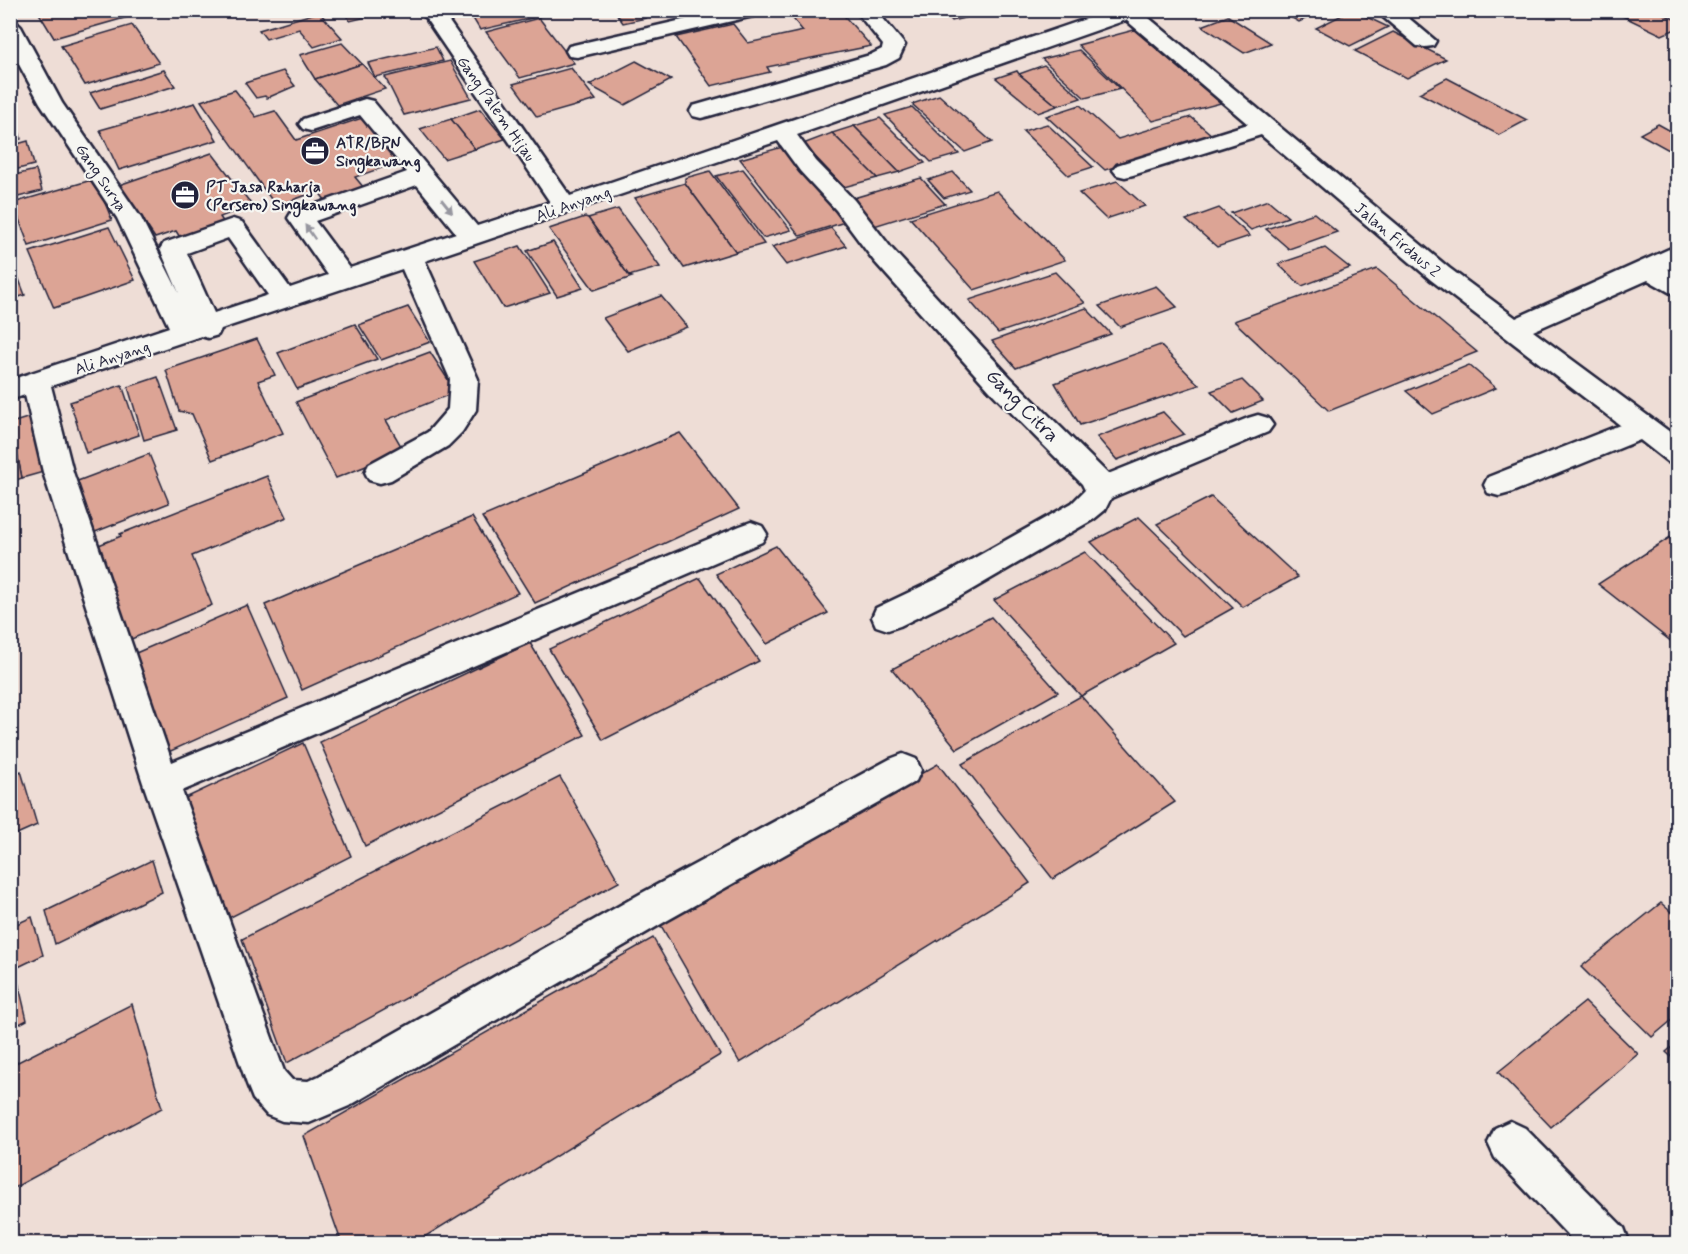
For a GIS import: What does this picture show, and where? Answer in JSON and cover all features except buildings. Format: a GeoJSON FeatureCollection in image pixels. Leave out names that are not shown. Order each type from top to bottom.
{"type":"FeatureCollection","features":[{"type":"Feature","properties":{"kind":"street","name":"Gang Palem Hijau"},"geometry":{"type":"LineString","coordinates":[[430,10],[565,206]]}},
{"type":"Feature","properties":{"kind":"street"},"geometry":{"type":"LineString","coordinates":[[577,51],[755,10]]}},
{"type":"Feature","properties":{"kind":"street"},"geometry":{"type":"LineString","coordinates":[[700,111],[878,60],[891,53],[894,45],[865,10]]}},
{"type":"Feature","properties":{"kind":"street"},"geometry":{"type":"LineString","coordinates":[[1385,10],[1425,41]]}},
{"type":"Feature","properties":{"kind":"street","name":"Ali Anyang"},"geometry":{"type":"LineString","coordinates":[[23,386],[197,331],[284,299],[565,206],[1130,11]]}},
{"type":"Feature","properties":{"kind":"street","name":"Jalan Firdaus 2"},"geometry":{"type":"LineString","coordinates":[[1130,11],[1263,127],[1440,274],[1677,454]]}},
{"type":"Feature","properties":{"kind":"street","name":"Gang Surya"},"geometry":{"type":"LineString","coordinates":[[10,27],[51,102],[129,218],[197,331]]}},
{"type":"Feature","properties":{"kind":"street"},"geometry":{"type":"LineString","coordinates":[[311,124],[365,106],[472,237]]}},
{"type":"Feature","properties":{"kind":"street"},"geometry":{"type":"LineString","coordinates":[[1125,170],[1263,127]]}},
{"type":"Feature","properties":{"kind":"street","name":"Gang Citra"},"geometry":{"type":"LineString","coordinates":[[782,131],[808,166],[844,205],[883,255],[1000,384],[1095,478],[1100,490]]}},
{"type":"Feature","properties":{"kind":"street"},"geometry":{"type":"LineString","coordinates":[[344,279],[300,218],[422,175]]}},
{"type":"Feature","properties":{"kind":"street"},"geometry":{"type":"LineString","coordinates":[[197,331],[173,249],[233,227],[284,299]]}},
{"type":"Feature","properties":{"kind":"street"},"geometry":{"type":"LineString","coordinates":[[1514,330],[1649,269],[1677,253]]}},
{"type":"Feature","properties":{"kind":"street"},"geometry":{"type":"LineString","coordinates":[[380,472],[438,439],[452,426],[462,410],[464,379],[410,257]]}},
{"type":"Feature","properties":{"kind":"street"},"geometry":{"type":"LineString","coordinates":[[1649,269],[1677,286]]}},
{"type":"Feature","properties":{"kind":"street"},"geometry":{"type":"LineString","coordinates":[[23,386],[58,472],[161,783],[268,1084],[282,1100],[309,1102],[334,1091],[665,902],[903,770]]}},
{"type":"Feature","properties":{"kind":"street"},"geometry":{"type":"LineString","coordinates":[[888,617],[948,588],[1057,526],[1094,502],[1100,490],[1258,426]]}},
{"type":"Feature","properties":{"kind":"street"},"geometry":{"type":"LineString","coordinates":[[1499,485],[1642,428]]}},
{"type":"Feature","properties":{"kind":"street"},"geometry":{"type":"LineString","coordinates":[[161,783],[751,534]]}},
{"type":"Feature","properties":{"kind":"street"},"geometry":{"type":"LineString","coordinates":[[1510,1143],[1608,1244]]}},
{"type":"Feature","properties":{"kind":"place","name":"ATR/BPN Singkawang"},"geometry":{"type":"Point","coordinates":[315,151]}},
{"type":"Feature","properties":{"kind":"place","name":"PT Jasa Raharja (Persero) Singkawang"},"geometry":{"type":"Point","coordinates":[185,195]}}]}
